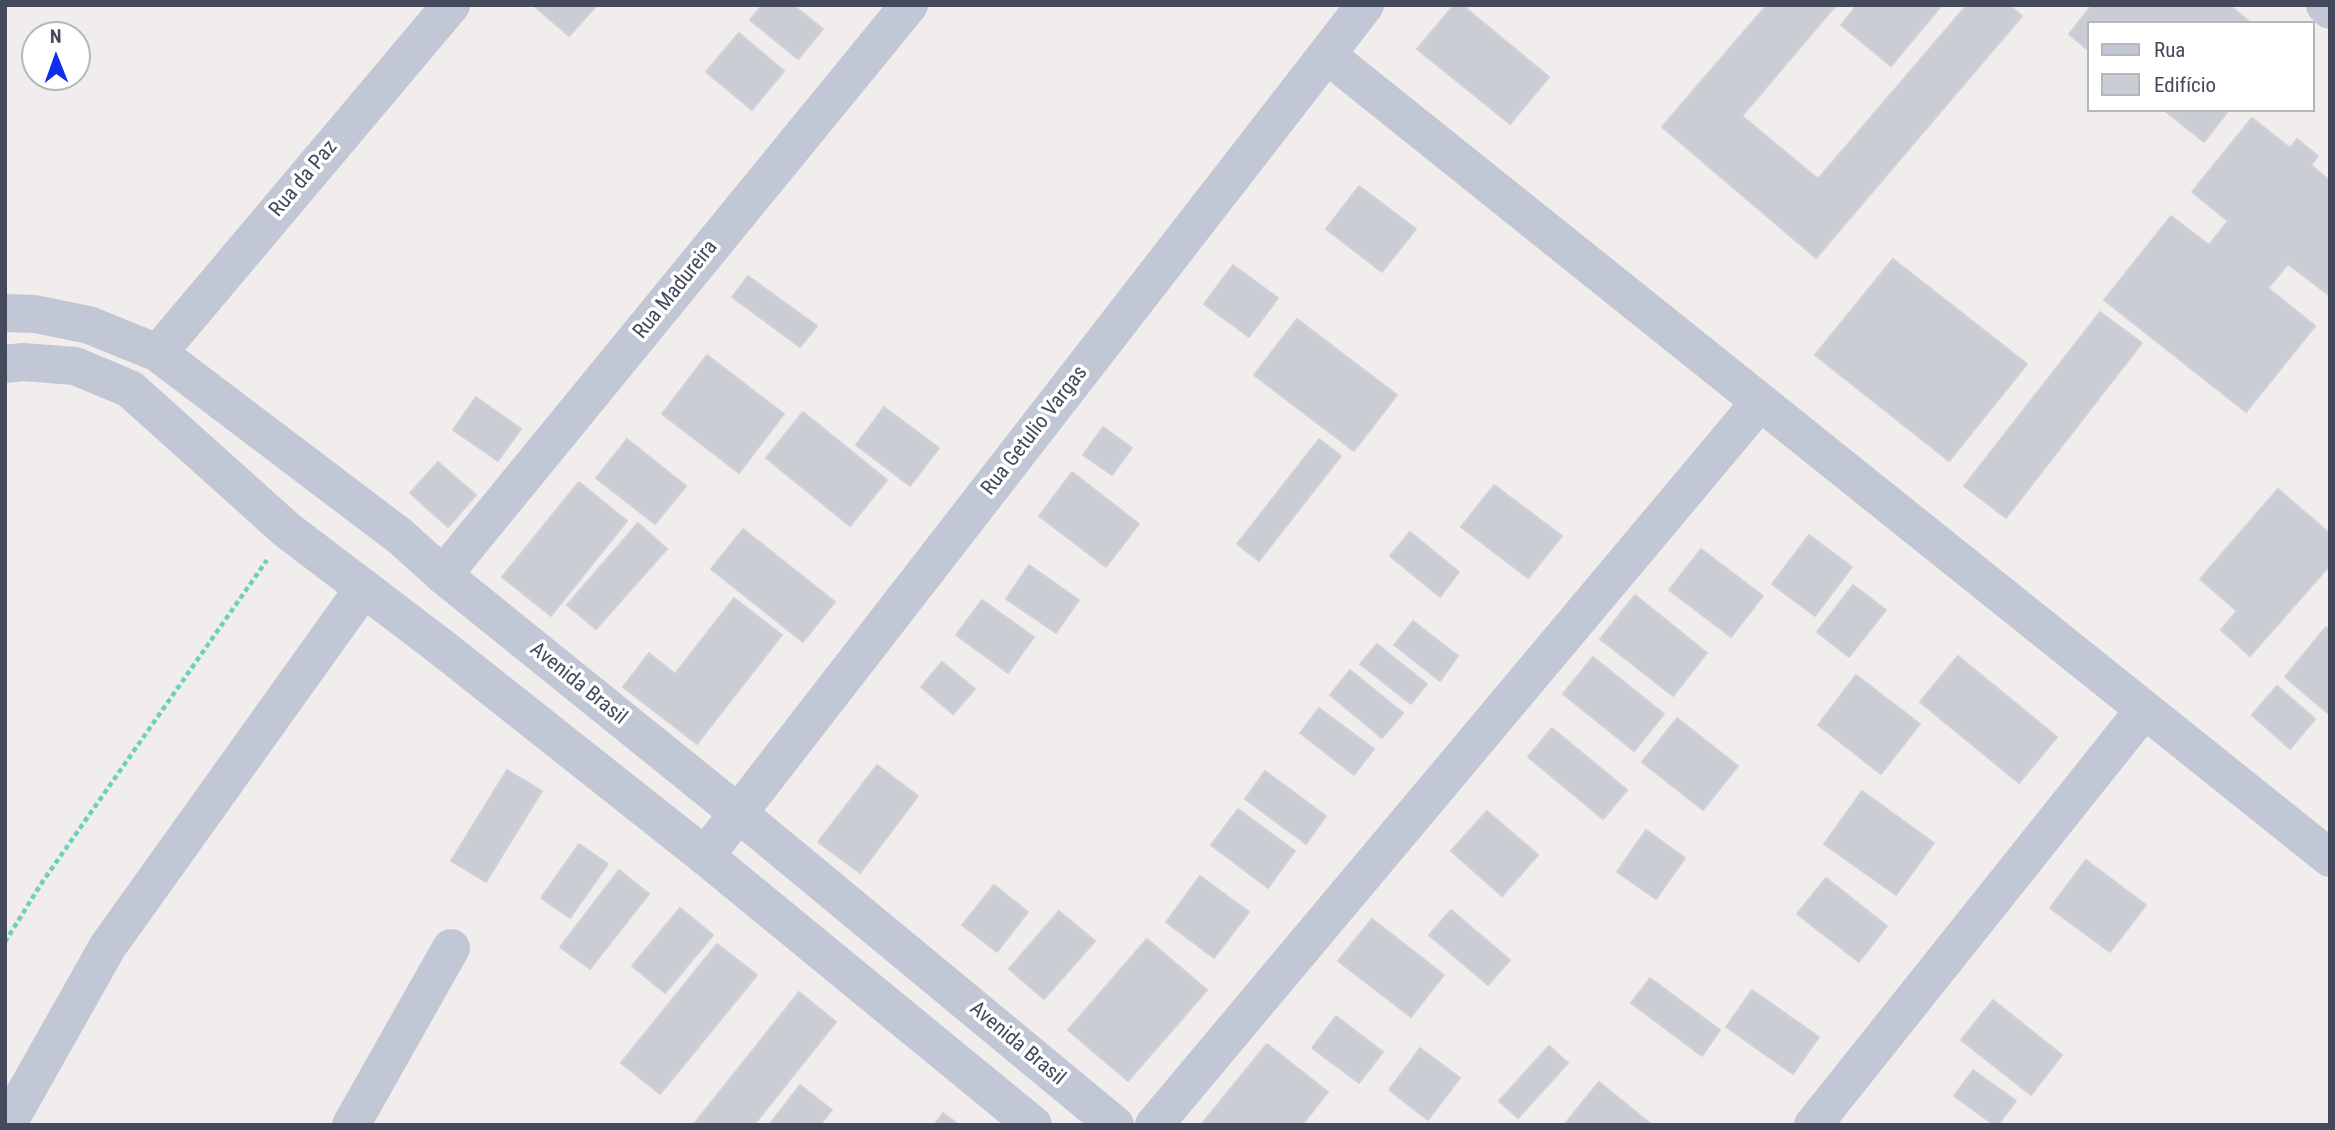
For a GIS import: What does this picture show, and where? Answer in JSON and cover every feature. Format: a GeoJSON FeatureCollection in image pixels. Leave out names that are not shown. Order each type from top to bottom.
{"type":"FeatureCollection","features":[{"type":"Feature","properties":{"kind":"street","name":"Rua da Paz"},"geometry":{"type":"LineString","coordinates":[[158,353],[451,5]]}},
{"type":"Feature","properties":{"kind":"street","name":"Rua Madureira"},"geometry":{"type":"LineString","coordinates":[[443,575],[909,5]]}},
{"type":"Feature","properties":{"kind":"street","name":"Rua Getulio Vargas"},"geometry":{"type":"LineString","coordinates":[[705,856],[1365,5]]}},
{"type":"Feature","properties":{"kind":"street"},"geometry":{"type":"LineString","coordinates":[[2325,5],[2330,10]]}},
{"type":"Feature","properties":{"kind":"street"},"geometry":{"type":"LineString","coordinates":[[1327,55],[2330,858]]}},
{"type":"Feature","properties":{"kind":"street","name":"Avenida Brasil"},"geometry":{"type":"LineString","coordinates":[[5,313],[35,314],[89,325],[158,353],[401,537],[443,575],[738,813],[1115,1125]]}},
{"type":"Feature","properties":{"kind":"street"},"geometry":{"type":"LineString","coordinates":[[5,364],[23,362],[75,366],[130,389],[287,530],[441,647],[705,856],[1033,1125]]}},
{"type":"Feature","properties":{"kind":"street"},"geometry":{"type":"LineString","coordinates":[[1154,1125],[1760,402]]}},
{"type":"Feature","properties":{"kind":"street"},"geometry":{"type":"LineString","coordinates":[[7,1125],[108,946],[364,589]]}},
{"type":"Feature","properties":{"kind":"street"},"geometry":{"type":"LineString","coordinates":[[1812,1125],[2144,710]]}},
{"type":"Feature","properties":{"kind":"street"},"geometry":{"type":"LineString","coordinates":[[351,1125],[451,948]]}},
{"type":"Feature","properties":{"kind":"path"},"geometry":{"type":"LineString","coordinates":[[5,942],[41,884],[287,530]]}},
{"type":"Feature","properties":{"kind":"building"},"geometry":{"type":"Polygon","coordinates":[[[533,5],[597,5],[569,36],[533,5]]]}},
{"type":"Feature","properties":{"kind":"building"},"geometry":{"type":"Polygon","coordinates":[[[762,5],[793,5],[823,29],[798,59],[750,20],[762,5]]]}},
{"type":"Feature","properties":{"kind":"building"},"geometry":{"type":"Polygon","coordinates":[[[1454,5],[1462,5],[1549,77],[1510,124],[1417,49],[1454,5]]]}},
{"type":"Feature","properties":{"kind":"building"},"geometry":{"type":"Polygon","coordinates":[[[1767,5],[1836,5],[1742,116],[1818,179],[1967,5],[2009,5],[2022,16],[1816,258],[1662,127],[1767,5]]]}},
{"type":"Feature","properties":{"kind":"building"},"geometry":{"type":"Polygon","coordinates":[[[1857,5],[1942,5],[1891,66],[1841,25],[1857,5]]]}},
{"type":"Feature","properties":{"kind":"building"},"geometry":{"type":"Polygon","coordinates":[[[2092,5],[2229,5],[2249,21],[2086,21],[2086,48],[2069,34],[2092,5]]]}},
{"type":"Feature","properties":{"kind":"building"},"geometry":{"type":"Polygon","coordinates":[[[739,33],[784,71],[752,110],[706,72],[739,33]]]}},
{"type":"Feature","properties":{"kind":"building"},"geometry":{"type":"Polygon","coordinates":[[[2166,112],[2227,112],[2204,142],[2166,112]]]}},
{"type":"Feature","properties":{"kind":"building"},"geometry":{"type":"Polygon","coordinates":[[[2252,118],[2290,148],[2297,139],[2318,156],[2311,165],[2330,181],[2330,296],[2288,264],[2268,288],[2315,326],[2246,412],[2104,300],[2171,216],[2209,245],[2228,221],[2192,192],[2252,118]]]}},
{"type":"Feature","properties":{"kind":"building"},"geometry":{"type":"Polygon","coordinates":[[[1359,186],[1416,229],[1382,272],[1326,229],[1359,186]]]}},
{"type":"Feature","properties":{"kind":"building"},"geometry":{"type":"Polygon","coordinates":[[[1893,259],[2027,364],[1949,461],[1815,355],[1893,259]]]}},
{"type":"Feature","properties":{"kind":"building"},"geometry":{"type":"Polygon","coordinates":[[[1233,265],[1278,298],[1249,337],[1204,304],[1233,265]]]}},
{"type":"Feature","properties":{"kind":"building"},"geometry":{"type":"Polygon","coordinates":[[[748,276],[817,326],[800,347],[732,297],[748,276]]]}},
{"type":"Feature","properties":{"kind":"building"},"geometry":{"type":"Polygon","coordinates":[[[2100,312],[2142,343],[2006,518],[1964,486],[2100,312]]]}},
{"type":"Feature","properties":{"kind":"building"},"geometry":{"type":"Polygon","coordinates":[[[1297,319],[1397,395],[1354,451],[1254,375],[1297,319]]]}},
{"type":"Feature","properties":{"kind":"building"},"geometry":{"type":"Polygon","coordinates":[[[707,355],[784,414],[739,473],[662,414],[707,355]]]}},
{"type":"Feature","properties":{"kind":"building"},"geometry":{"type":"Polygon","coordinates":[[[476,397],[521,429],[498,461],[453,430],[476,397]]]}},
{"type":"Feature","properties":{"kind":"building"},"geometry":{"type":"Polygon","coordinates":[[[884,407],[939,448],[910,486],[856,445],[884,407]]]}},
{"type":"Feature","properties":{"kind":"building"},"geometry":{"type":"Polygon","coordinates":[[[803,412],[887,480],[850,526],[766,458],[803,412]]]}},
{"type":"Feature","properties":{"kind":"building"},"geometry":{"type":"Polygon","coordinates":[[[1103,427],[1132,448],[1112,475],[1083,455],[1103,427]]]}},
{"type":"Feature","properties":{"kind":"building"},"geometry":{"type":"Polygon","coordinates":[[[627,439],[686,486],[655,524],[596,478],[627,439]]]}},
{"type":"Feature","properties":{"kind":"building"},"geometry":{"type":"Polygon","coordinates":[[[1319,439],[1341,456],[1259,561],[1237,544],[1319,439]]]}},
{"type":"Feature","properties":{"kind":"building"},"geometry":{"type":"Polygon","coordinates":[[[438,462],[476,495],[448,527],[410,493],[438,462]]]}},
{"type":"Feature","properties":{"kind":"building"},"geometry":{"type":"Polygon","coordinates":[[[1072,472],[1139,524],[1106,567],[1039,516],[1072,472]]]}},
{"type":"Feature","properties":{"kind":"building"},"geometry":{"type":"Polygon","coordinates":[[[579,482],[627,521],[551,616],[502,577],[579,482]]]}},
{"type":"Feature","properties":{"kind":"building"},"geometry":{"type":"Polygon","coordinates":[[[1494,485],[1562,536],[1528,578],[1461,527],[1494,485]]]}},
{"type":"Feature","properties":{"kind":"building"},"geometry":{"type":"Polygon","coordinates":[[[2278,489],[2330,534],[2330,565],[2250,656],[2221,630],[2237,611],[2200,579],[2278,489]]]}},
{"type":"Feature","properties":{"kind":"building"},"geometry":{"type":"Polygon","coordinates":[[[638,523],[667,549],[596,629],[567,605],[638,523]]]}},
{"type":"Feature","properties":{"kind":"building"},"geometry":{"type":"Polygon","coordinates":[[[743,529],[835,602],[803,642],[711,569],[743,529]]]}},
{"type":"Feature","properties":{"kind":"building"},"geometry":{"type":"Polygon","coordinates":[[[1410,532],[1459,572],[1440,597],[1390,556],[1410,532]]]}},
{"type":"Feature","properties":{"kind":"building"},"geometry":{"type":"Polygon","coordinates":[[[1809,535],[1852,567],[1815,616],[1772,584],[1809,535]]]}},
{"type":"Feature","properties":{"kind":"building"},"geometry":{"type":"Polygon","coordinates":[[[1701,549],[1763,596],[1731,637],[1669,590],[1701,549]]]}},
{"type":"Feature","properties":{"kind":"building"},"geometry":{"type":"Polygon","coordinates":[[[1029,565],[1079,600],[1056,633],[1006,599],[1029,565]]]}},
{"type":"Feature","properties":{"kind":"building"},"geometry":{"type":"Polygon","coordinates":[[[1853,585],[1886,610],[1849,657],[1817,632],[1853,585]]]}},
{"type":"Feature","properties":{"kind":"building"},"geometry":{"type":"Polygon","coordinates":[[[1635,595],[1707,653],[1673,696],[1600,639],[1635,595]]]}},
{"type":"Feature","properties":{"kind":"building"},"geometry":{"type":"Polygon","coordinates":[[[734,598],[782,635],[697,744],[623,687],[649,653],[675,674],[734,598]]]}},
{"type":"Feature","properties":{"kind":"building"},"geometry":{"type":"Polygon","coordinates":[[[982,600],[1034,637],[1008,673],[956,635],[982,600]]]}},
{"type":"Feature","properties":{"kind":"building"},"geometry":{"type":"Polygon","coordinates":[[[1413,621],[1458,656],[1440,681],[1394,645],[1413,621]]]}},
{"type":"Feature","properties":{"kind":"building"},"geometry":{"type":"Polygon","coordinates":[[[2326,627],[2330,630],[2330,715],[2285,677],[2326,627]]]}},
{"type":"Feature","properties":{"kind":"building"},"geometry":{"type":"Polygon","coordinates":[[[1377,644],[1427,684],[1411,704],[1360,664],[1377,644]]]}},
{"type":"Feature","properties":{"kind":"building"},"geometry":{"type":"Polygon","coordinates":[[[1958,656],[2057,737],[2019,783],[1920,702],[1958,656]]]}},
{"type":"Feature","properties":{"kind":"building"},"geometry":{"type":"Polygon","coordinates":[[[1593,657],[1664,714],[1634,751],[1563,694],[1593,657]]]}},
{"type":"Feature","properties":{"kind":"building"},"geometry":{"type":"Polygon","coordinates":[[[942,662],[975,689],[953,714],[921,687],[942,662]]]}},
{"type":"Feature","properties":{"kind":"building"},"geometry":{"type":"Polygon","coordinates":[[[1350,670],[1403,713],[1382,738],[1330,695],[1350,670]]]}},
{"type":"Feature","properties":{"kind":"building"},"geometry":{"type":"Polygon","coordinates":[[[1856,675],[1920,724],[1881,774],[1818,725],[1856,675]]]}},
{"type":"Feature","properties":{"kind":"building"},"geometry":{"type":"Polygon","coordinates":[[[2277,686],[2315,719],[2290,749],[2252,715],[2277,686]]]}},
{"type":"Feature","properties":{"kind":"building"},"geometry":{"type":"Polygon","coordinates":[[[1319,708],[1374,749],[1354,775],[1300,733],[1319,708]]]}},
{"type":"Feature","properties":{"kind":"building"},"geometry":{"type":"Polygon","coordinates":[[[1677,718],[1738,766],[1703,810],[1642,762],[1677,718]]]}},
{"type":"Feature","properties":{"kind":"building"},"geometry":{"type":"Polygon","coordinates":[[[1552,728],[1627,790],[1603,819],[1528,757],[1552,728]]]}},
{"type":"Feature","properties":{"kind":"building"},"geometry":{"type":"Polygon","coordinates":[[[877,765],[918,796],[860,873],[818,842],[877,765]]]}},
{"type":"Feature","properties":{"kind":"building"},"geometry":{"type":"Polygon","coordinates":[[[507,770],[542,791],[486,882],[451,861],[507,770]]]}},
{"type":"Feature","properties":{"kind":"building"},"geometry":{"type":"Polygon","coordinates":[[[1265,771],[1326,816],[1306,844],[1245,799],[1265,771]]]}},
{"type":"Feature","properties":{"kind":"building"},"geometry":{"type":"Polygon","coordinates":[[[1862,791],[1934,843],[1896,895],[1824,844],[1862,791]]]}},
{"type":"Feature","properties":{"kind":"building"},"geometry":{"type":"Polygon","coordinates":[[[1238,809],[1295,851],[1268,888],[1211,845],[1238,809]]]}},
{"type":"Feature","properties":{"kind":"building"},"geometry":{"type":"Polygon","coordinates":[[[1487,811],[1538,855],[1502,896],[1451,851],[1487,811]]]}},
{"type":"Feature","properties":{"kind":"building"},"geometry":{"type":"Polygon","coordinates":[[[1646,830],[1685,858],[1656,899],[1617,872],[1646,830]]]}},
{"type":"Feature","properties":{"kind":"building"},"geometry":{"type":"Polygon","coordinates":[[[579,844],[608,864],[570,918],[541,898],[579,844]]]}},
{"type":"Feature","properties":{"kind":"building"},"geometry":{"type":"Polygon","coordinates":[[[2086,860],[2146,905],[2110,952],[2050,908],[2086,860]]]}},
{"type":"Feature","properties":{"kind":"building"},"geometry":{"type":"Polygon","coordinates":[[[619,870],[649,894],[590,969],[560,947],[619,870]]]}},
{"type":"Feature","properties":{"kind":"building"},"geometry":{"type":"Polygon","coordinates":[[[1200,876],[1249,912],[1214,958],[1166,922],[1200,876]]]}},
{"type":"Feature","properties":{"kind":"building"},"geometry":{"type":"Polygon","coordinates":[[[1826,878],[1887,926],[1859,962],[1797,914],[1826,878]]]}},
{"type":"Feature","properties":{"kind":"building"},"geometry":{"type":"Polygon","coordinates":[[[994,885],[1028,912],[997,952],[962,925],[994,885]]]}},
{"type":"Feature","properties":{"kind":"building"},"geometry":{"type":"Polygon","coordinates":[[[680,908],[713,935],[665,993],[632,966],[680,908]]]}},
{"type":"Feature","properties":{"kind":"building"},"geometry":{"type":"Polygon","coordinates":[[[1451,910],[1510,960],[1488,985],[1429,935],[1451,910]]]}},
{"type":"Feature","properties":{"kind":"building"},"geometry":{"type":"Polygon","coordinates":[[[1059,911],[1095,941],[1044,999],[1009,969],[1059,911]]]}},
{"type":"Feature","properties":{"kind":"building"},"geometry":{"type":"Polygon","coordinates":[[[1372,919],[1444,975],[1411,1017],[1338,961],[1372,919]]]}},
{"type":"Feature","properties":{"kind":"building"},"geometry":{"type":"Polygon","coordinates":[[[1147,939],[1207,990],[1128,1081],[1068,1030],[1147,939]]]}},
{"type":"Feature","properties":{"kind":"building"},"geometry":{"type":"Polygon","coordinates":[[[717,944],[757,975],[660,1094],[621,1063],[717,944]]]}},
{"type":"Feature","properties":{"kind":"building"},"geometry":{"type":"Polygon","coordinates":[[[1650,978],[1720,1030],[1702,1056],[1631,1003],[1650,978]]]}},
{"type":"Feature","properties":{"kind":"building"},"geometry":{"type":"Polygon","coordinates":[[[1752,990],[1819,1037],[1793,1074],[1726,1027],[1752,990]]]}},
{"type":"Feature","properties":{"kind":"building"},"geometry":{"type":"Polygon","coordinates":[[[799,992],[836,1022],[754,1125],[693,1125],[799,992]]]}},
{"type":"Feature","properties":{"kind":"building"},"geometry":{"type":"Polygon","coordinates":[[[1993,1000],[2062,1055],[2031,1095],[1961,1040],[1993,1000]]]}},
{"type":"Feature","properties":{"kind":"building"},"geometry":{"type":"Polygon","coordinates":[[[1336,1016],[1383,1052],[1359,1083],[1312,1048],[1336,1016]]]}},
{"type":"Feature","properties":{"kind":"building"},"geometry":{"type":"Polygon","coordinates":[[[1267,1044],[1328,1092],[1302,1125],[1201,1125],[1267,1044]]]}},
{"type":"Feature","properties":{"kind":"building"},"geometry":{"type":"Polygon","coordinates":[[[1549,1046],[1568,1063],[1518,1118],[1499,1101],[1549,1046]]]}},
{"type":"Feature","properties":{"kind":"building"},"geometry":{"type":"Polygon","coordinates":[[[1420,1048],[1460,1078],[1428,1120],[1389,1090],[1420,1048]]]}},
{"type":"Feature","properties":{"kind":"building"},"geometry":{"type":"Polygon","coordinates":[[[1973,1070],[2016,1101],[1998,1125],[1994,1125],[1954,1096],[1973,1070]]]}},
{"type":"Feature","properties":{"kind":"building"},"geometry":{"type":"Polygon","coordinates":[[[1599,1082],[1652,1125],[1564,1125],[1599,1082]]]}},
{"type":"Feature","properties":{"kind":"building"},"geometry":{"type":"Polygon","coordinates":[[[800,1085],[832,1110],[820,1125],[769,1125],[800,1085]]]}},
{"type":"Feature","properties":{"kind":"building"},"geometry":{"type":"Polygon","coordinates":[[[943,1113],[959,1125],[934,1125],[943,1113]]]}}]}
